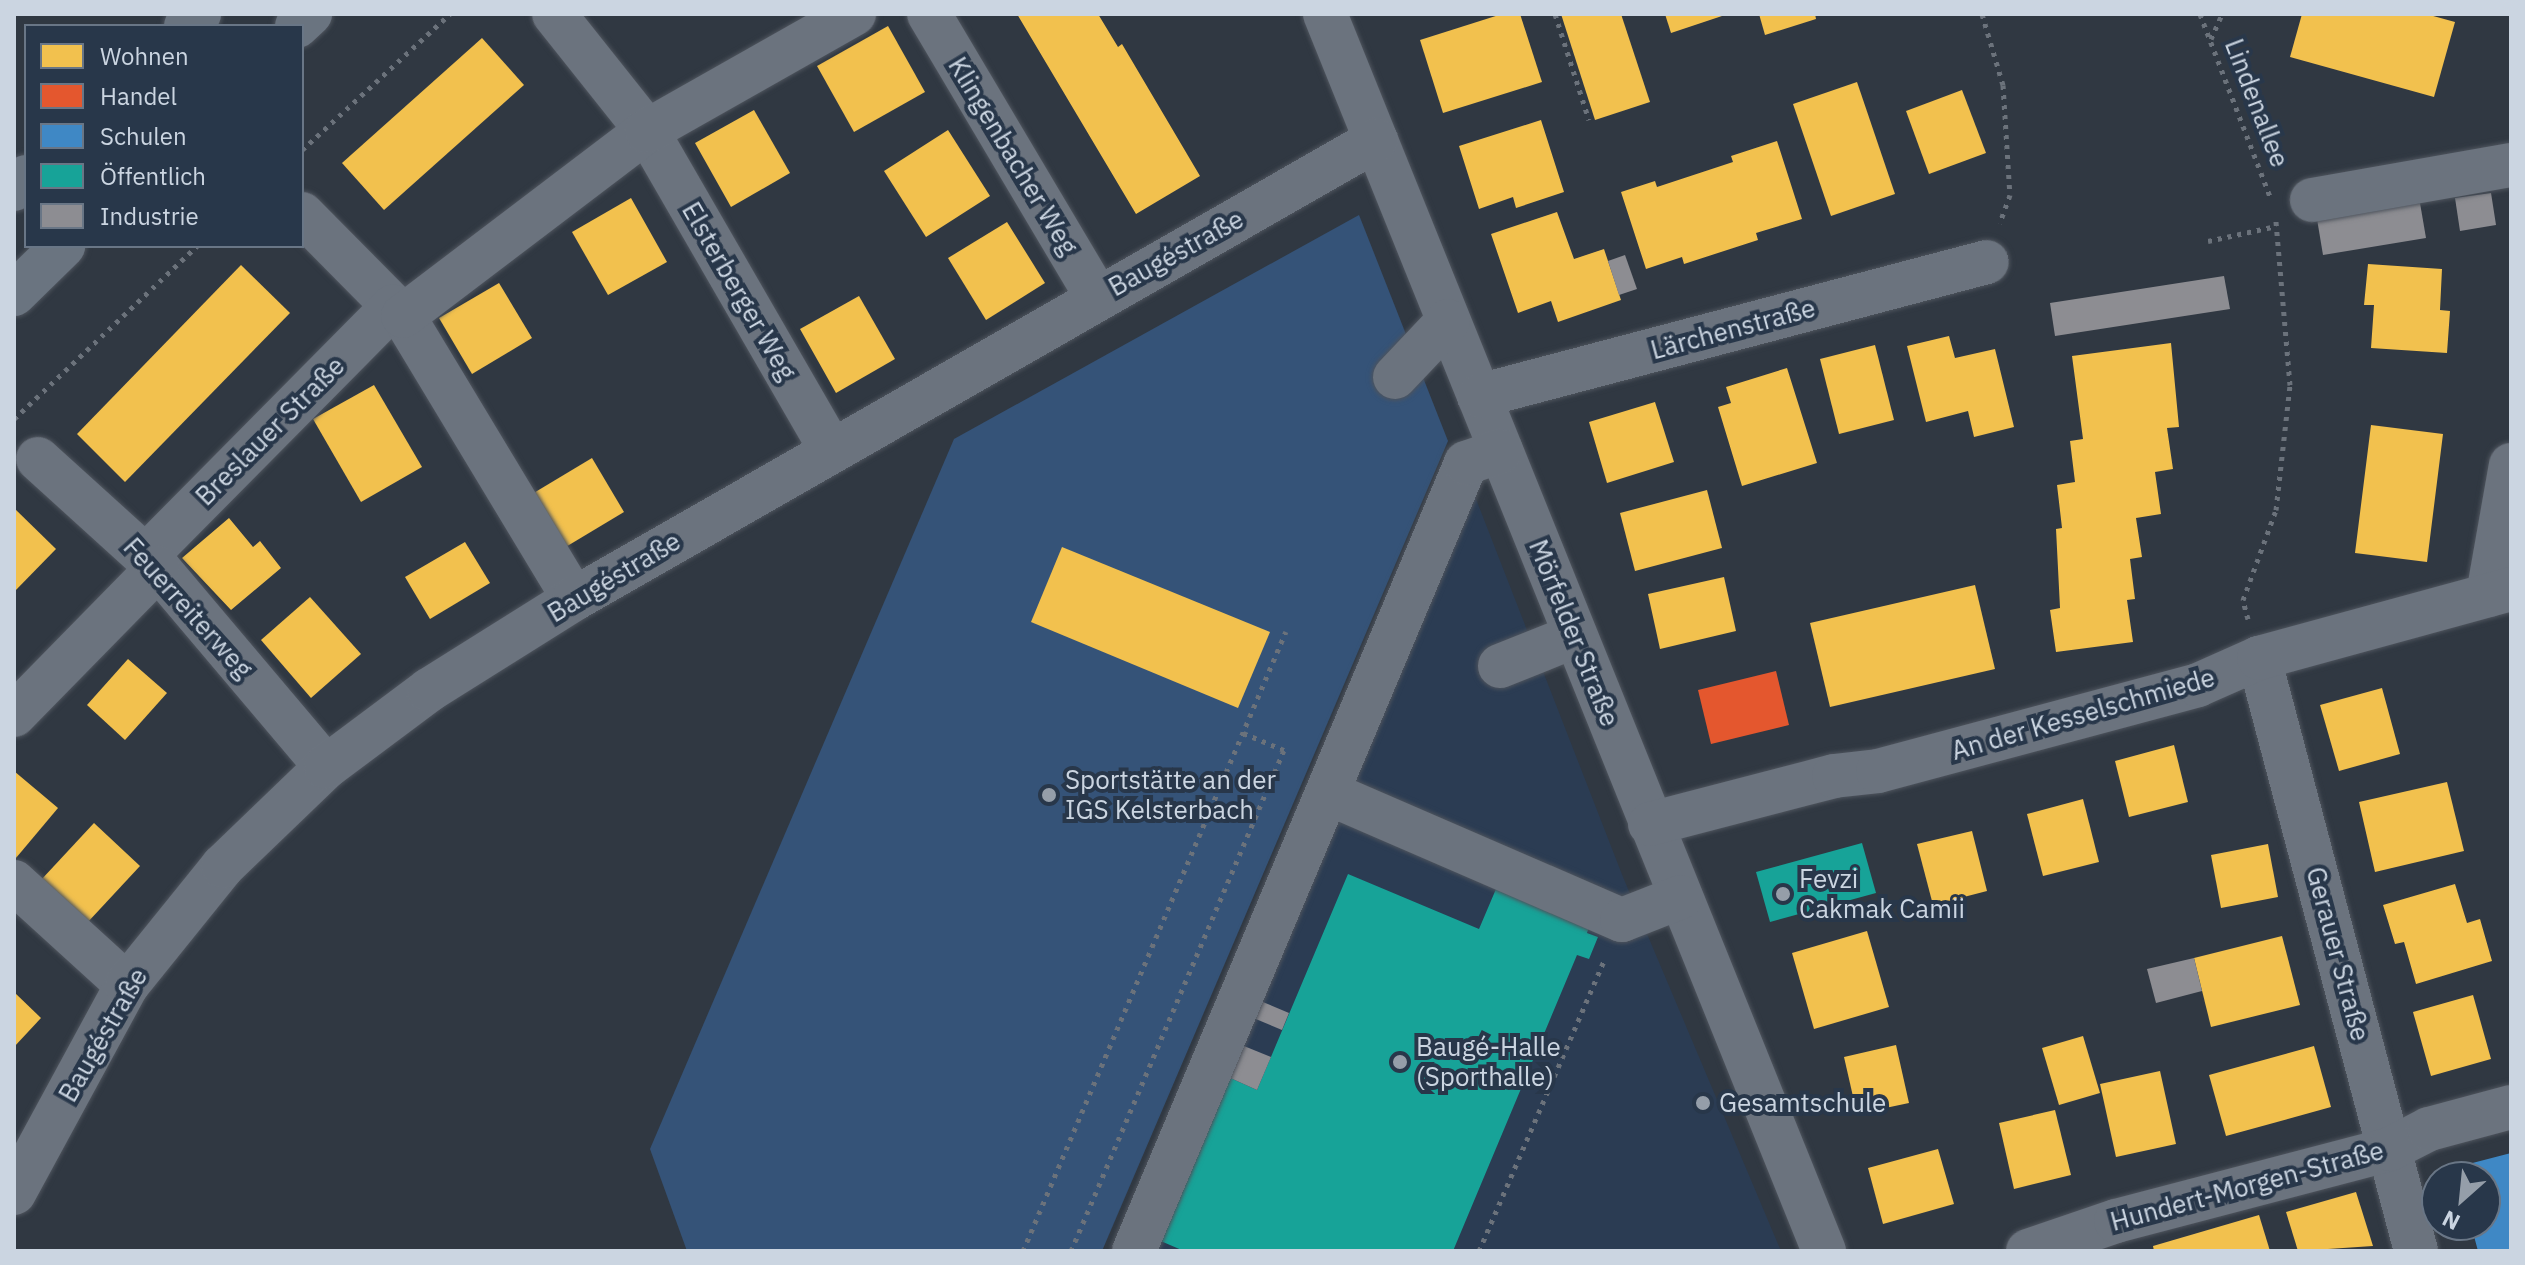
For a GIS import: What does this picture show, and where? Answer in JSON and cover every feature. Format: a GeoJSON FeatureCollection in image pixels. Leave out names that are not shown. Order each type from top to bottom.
{"type":"FeatureCollection","features":[{"type":"Feature","properties":{"kind":"main road"},"geometry":{"type":"LineString","coordinates":[[14,294],[61,248]]}},
{"type":"Feature","properties":{"kind":"street","name":"Elsterberger Weg"},"geometry":{"type":"LineString","coordinates":[[554,14],[647,131],[831,450]]}},
{"type":"Feature","properties":{"kind":"street"},"geometry":{"type":"LineString","coordinates":[[398,311],[647,131],[854,14]]}},
{"type":"Feature","properties":{"kind":"street","name":"Klingenbacher Weg"},"geometry":{"type":"LineString","coordinates":[[929,14],[1097,297]]}},
{"type":"Feature","properties":{"kind":"street","name":"Mörfelder Straße"},"geometry":{"type":"LineString","coordinates":[[1330,16],[1448,321],[1824,1251]]}},
{"type":"Feature","properties":{"kind":"street","name":"Baugéstraße"},"geometry":{"type":"LineString","coordinates":[[14,1193],[127,985],[223,866],[326,767],[429,690],[574,599],[1376,140]]}},
{"type":"Feature","properties":{"kind":"street"},"geometry":{"type":"LineString","coordinates":[[2293,204],[2511,165]]}},
{"type":"Feature","properties":{"kind":"street"},"geometry":{"type":"LineString","coordinates":[[304,216],[398,311],[574,599]]}},
{"type":"Feature","properties":{"kind":"street","name":"Lärchenstraße"},"geometry":{"type":"LineString","coordinates":[[1479,396],[1987,262]]}},
{"type":"Feature","properties":{"kind":"street","name":"Breslauer Straße"},"geometry":{"type":"LineString","coordinates":[[14,715],[152,562],[398,311]]}},
{"type":"Feature","properties":{"kind":"street"},"geometry":{"type":"LineString","coordinates":[[1395,377],[1448,321]]}},
{"type":"Feature","properties":{"kind":"street"},"geometry":{"type":"LineString","coordinates":[[1134,1251],[1466,463],[1501,451]]}},
{"type":"Feature","properties":{"kind":"street","name":"Feuerreiterweg"},"geometry":{"type":"LineString","coordinates":[[38,459],[152,562],[326,767]]}},
{"type":"Feature","properties":{"kind":"street"},"geometry":{"type":"LineString","coordinates":[[2500,592],[2511,465]]}},
{"type":"Feature","properties":{"kind":"street","name":"An der Kesselschmiede"},"geometry":{"type":"LineString","coordinates":[[1650,824],[1805,783],[1878,771],[2184,689],[2259,658],[2500,592]]}},
{"type":"Feature","properties":{"kind":"street"},"geometry":{"type":"LineString","coordinates":[[1500,666],[1575,636]]}},
{"type":"Feature","properties":{"kind":"street","name":"Gerauer Straße"},"geometry":{"type":"LineString","coordinates":[[2259,658],[2416,1251]]}},
{"type":"Feature","properties":{"kind":"street"},"geometry":{"type":"LineString","coordinates":[[1328,793],[1433,824],[1622,920],[1681,897]]}},
{"type":"Feature","properties":{"kind":"street"},"geometry":{"type":"LineString","coordinates":[[14,882],[127,985]]}},
{"type":"Feature","properties":{"kind":"street","name":"Hundert-Morgen-Straße"},"geometry":{"type":"LineString","coordinates":[[2028,1251],[2116,1221],[2390,1149],[2429,1129],[2511,1107]]}},
{"type":"Feature","properties":{"kind":"path"},"geometry":{"type":"LineString","coordinates":[[304,148],[450,14]]}},
{"type":"Feature","properties":{"kind":"path"},"geometry":{"type":"LineString","coordinates":[[1555,14],[1589,120]]}},
{"type":"Feature","properties":{"kind":"path"},"geometry":{"type":"LineString","coordinates":[[1982,14],[2003,85],[2010,195],[1987,262]]}},
{"type":"Feature","properties":{"kind":"path","name":"Lindenallee"},"geometry":{"type":"LineString","coordinates":[[2200,14],[2293,204],[2276,226],[2290,385],[2276,510],[2243,600],[2259,658]]}},
{"type":"Feature","properties":{"kind":"path"},"geometry":{"type":"LineString","coordinates":[[2211,39],[2222,14]]}},
{"type":"Feature","properties":{"kind":"path"},"geometry":{"type":"LineString","coordinates":[[2208,241],[2276,226]]}},
{"type":"Feature","properties":{"kind":"path"},"geometry":{"type":"LineString","coordinates":[[14,419],[195,248]]}},
{"type":"Feature","properties":{"kind":"path"},"geometry":{"type":"LineString","coordinates":[[1023,1251],[1286,631]]}},
{"type":"Feature","properties":{"kind":"path"},"geometry":{"type":"LineString","coordinates":[[1071,1251],[1286,751],[1243,733]]}},
{"type":"Feature","properties":{"kind":"path"},"geometry":{"type":"LineString","coordinates":[[1479,1251],[1622,920]]}},
{"type":"Feature","properties":{"kind":"shaded area","name":"Sportstätte an der IGS Kelsterbach"},"geometry":{"type":"Polygon","coordinates":[[[1359,215],[1448,441],[1102,1251],[687,1251],[650,1149],[954,439],[1359,215]]]}},
{"type":"Feature","properties":{"kind":"shaded area"},"geometry":{"type":"Polygon","coordinates":[[[1455,445],[1623,877],[1781,1251],[1117,1251],[1455,445]]]}},
{"type":"Feature","properties":{"kind":"building: Wohnen"},"geometry":{"type":"Polygon","coordinates":[[[1017,14],[1098,14],[1118,47],[1122,44],[1200,176],[1136,214],[1017,14]]]}},
{"type":"Feature","properties":{"kind":"building: Wohnen"},"geometry":{"type":"Polygon","coordinates":[[[1502,14],[1520,14],[1542,82],[1443,113],[1420,40],[1502,14]]]}},
{"type":"Feature","properties":{"kind":"building: Wohnen"},"geometry":{"type":"Polygon","coordinates":[[[1561,14],[1621,14],[1650,102],[1595,120],[1561,14]]]}},
{"type":"Feature","properties":{"kind":"building: Wohnen"},"geometry":{"type":"Polygon","coordinates":[[[1665,14],[1725,14],[1725,15],[1671,33],[1665,14]]]}},
{"type":"Feature","properties":{"kind":"building: Wohnen"},"geometry":{"type":"Polygon","coordinates":[[[1759,14],[1815,14],[1816,19],[1765,35],[1759,14]]]}},
{"type":"Feature","properties":{"kind":"building: Wohnen"},"geometry":{"type":"Polygon","coordinates":[[[2302,14],[2426,14],[2455,22],[2434,97],[2290,57],[2302,14]]]}},
{"type":"Feature","properties":{"kind":"building: Wohnen"},"geometry":{"type":"Polygon","coordinates":[[[888,26],[925,92],[854,132],[817,66],[888,26]]]}},
{"type":"Feature","properties":{"kind":"building: Wohnen"},"geometry":{"type":"Polygon","coordinates":[[[482,38],[524,85],[384,210],[342,163],[482,38]]]}},
{"type":"Feature","properties":{"kind":"building: Wohnen"},"geometry":{"type":"Polygon","coordinates":[[[1857,82],[1895,194],[1831,216],[1793,104],[1857,82]]]}},
{"type":"Feature","properties":{"kind":"building: Wohnen"},"geometry":{"type":"Polygon","coordinates":[[[1962,90],[1986,153],[1929,174],[1906,111],[1962,90]]]}},
{"type":"Feature","properties":{"kind":"building: Wohnen"},"geometry":{"type":"Polygon","coordinates":[[[754,110],[790,173],[731,207],[695,143],[754,110]]]}},
{"type":"Feature","properties":{"kind":"building: Wohnen"},"geometry":{"type":"Polygon","coordinates":[[[1541,120],[1564,192],[1516,208],[1513,197],[1479,209],[1459,146],[1541,120]]]}},
{"type":"Feature","properties":{"kind":"building: Wohnen"},"geometry":{"type":"Polygon","coordinates":[[[948,130],[990,196],[926,237],[884,171],[948,130]]]}},
{"type":"Feature","properties":{"kind":"building: Wohnen"},"geometry":{"type":"Polygon","coordinates":[[[1777,141],[1802,219],[1756,233],[1758,240],[1684,264],[1682,257],[1646,269],[1621,192],[1655,181],[1657,187],[1733,162],[1731,156],[1777,141]]]}},
{"type":"Feature","properties":{"kind":"building: Wohnen"},"geometry":{"type":"Polygon","coordinates":[[[631,198],[667,262],[608,295],[572,232],[631,198]]]}},
{"type":"Feature","properties":{"kind":"building: Wohnen"},"geometry":{"type":"Polygon","coordinates":[[[1557,212],[1574,259],[1604,249],[1621,300],[1558,322],[1551,301],[1518,313],[1491,234],[1557,212]]]}},
{"type":"Feature","properties":{"kind":"building: Wohnen"},"geometry":{"type":"Polygon","coordinates":[[[1007,222],[1045,283],[986,320],[948,258],[1007,222]]]}},
{"type":"Feature","properties":{"kind":"building: Wohnen"},"geometry":{"type":"Polygon","coordinates":[[[2368,264],[2442,269],[2440,310],[2450,311],[2447,353],[2371,348],[2374,305],[2364,305],[2368,264]]]}},
{"type":"Feature","properties":{"kind":"building: Wohnen"},"geometry":{"type":"Polygon","coordinates":[[[241,265],[290,313],[125,482],[77,434],[241,265]]]}},
{"type":"Feature","properties":{"kind":"building: Wohnen"},"geometry":{"type":"Polygon","coordinates":[[[499,283],[532,338],[472,374],[439,318],[499,283]]]}},
{"type":"Feature","properties":{"kind":"building: Wohnen"},"geometry":{"type":"Polygon","coordinates":[[[859,296],[895,359],[836,393],[800,329],[859,296]]]}},
{"type":"Feature","properties":{"kind":"building: Wohnen"},"geometry":{"type":"Polygon","coordinates":[[[1949,336],[1955,358],[1995,349],[2014,427],[1974,437],[1968,411],[1926,422],[1907,346],[1949,336]]]}},
{"type":"Feature","properties":{"kind":"building: Wohnen"},"geometry":{"type":"Polygon","coordinates":[[[2171,343],[2179,427],[2167,428],[2173,469],[2155,472],[2161,514],[2136,518],[2142,557],[2130,559],[2135,599],[2127,600],[2133,642],[2056,652],[2050,610],[2060,608],[2056,529],[2062,528],[2057,485],[2075,482],[2070,441],[2083,439],[2072,356],[2171,343]]]}},
{"type":"Feature","properties":{"kind":"building: Wohnen"},"geometry":{"type":"Polygon","coordinates":[[[1875,345],[1894,420],[1839,434],[1820,359],[1875,345]]]}},
{"type":"Feature","properties":{"kind":"building: Wohnen"},"geometry":{"type":"Polygon","coordinates":[[[1787,368],[1817,463],[1742,486],[1718,407],[1731,403],[1726,387],[1787,368]]]}},
{"type":"Feature","properties":{"kind":"building: Wohnen"},"geometry":{"type":"Polygon","coordinates":[[[374,385],[422,467],[361,502],[313,419],[374,385]]]}},
{"type":"Feature","properties":{"kind":"building: Wohnen"},"geometry":{"type":"Polygon","coordinates":[[[1655,402],[1674,462],[1607,483],[1589,422],[1655,402]]]}},
{"type":"Feature","properties":{"kind":"building: Wohnen"},"geometry":{"type":"Polygon","coordinates":[[[2371,425],[2443,434],[2427,562],[2355,553],[2371,425]]]}},
{"type":"Feature","properties":{"kind":"building: Wohnen"},"geometry":{"type":"Polygon","coordinates":[[[592,458],[624,512],[564,548],[532,494],[592,458]]]}},
{"type":"Feature","properties":{"kind":"building: Wohnen"},"geometry":{"type":"Polygon","coordinates":[[[1707,490],[1722,548],[1635,571],[1620,513],[1707,490]]]}},
{"type":"Feature","properties":{"kind":"building: Wohnen"},"geometry":{"type":"Polygon","coordinates":[[[14,508],[56,549],[14,592],[14,508]]]}},
{"type":"Feature","properties":{"kind":"building: Wohnen"},"geometry":{"type":"Polygon","coordinates":[[[229,518],[253,547],[260,541],[281,568],[231,610],[182,558],[229,518]]]}},
{"type":"Feature","properties":{"kind":"building: Wohnen"},"geometry":{"type":"Polygon","coordinates":[[[465,542],[490,583],[430,619],[405,577],[465,542]]]}},
{"type":"Feature","properties":{"kind":"building: Wohnen"},"geometry":{"type":"Polygon","coordinates":[[[1062,547],[1270,632],[1238,708],[1031,622],[1062,547]]]}},
{"type":"Feature","properties":{"kind":"building: Wohnen"},"geometry":{"type":"Polygon","coordinates":[[[1724,577],[1736,631],[1660,649],[1648,594],[1724,577]]]}},
{"type":"Feature","properties":{"kind":"building: Wohnen"},"geometry":{"type":"Polygon","coordinates":[[[1975,585],[1995,669],[1830,707],[1810,623],[1975,585]]]}},
{"type":"Feature","properties":{"kind":"building: Wohnen"},"geometry":{"type":"Polygon","coordinates":[[[310,597],[361,654],[311,698],[261,640],[310,597]]]}},
{"type":"Feature","properties":{"kind":"building: Wohnen"},"geometry":{"type":"Polygon","coordinates":[[[128,659],[167,693],[125,740],[87,705],[128,659]]]}},
{"type":"Feature","properties":{"kind":"building: Wohnen"},"geometry":{"type":"Polygon","coordinates":[[[2382,688],[2400,754],[2339,771],[2320,705],[2382,688]]]}},
{"type":"Feature","properties":{"kind":"building: Wohnen"},"geometry":{"type":"Polygon","coordinates":[[[2174,745],[2188,802],[2129,817],[2115,761],[2174,745]]]}},
{"type":"Feature","properties":{"kind":"building: Wohnen"},"geometry":{"type":"Polygon","coordinates":[[[14,771],[58,808],[16,858],[14,856],[14,771]]]}},
{"type":"Feature","properties":{"kind":"building: Wohnen"},"geometry":{"type":"Polygon","coordinates":[[[2447,782],[2464,851],[2375,872],[2359,802],[2447,782]]]}},
{"type":"Feature","properties":{"kind":"building: Wohnen"},"geometry":{"type":"Polygon","coordinates":[[[2083,799],[2099,862],[2043,876],[2027,814],[2083,799]]]}},
{"type":"Feature","properties":{"kind":"building: Wohnen"},"geometry":{"type":"Polygon","coordinates":[[[94,823],[140,866],[87,923],[41,880],[94,823]]]}},
{"type":"Feature","properties":{"kind":"building: Wohnen"},"geometry":{"type":"Polygon","coordinates":[[[1972,831],[1987,891],[1933,905],[1917,844],[1972,831]]]}},
{"type":"Feature","properties":{"kind":"building: Wohnen"},"geometry":{"type":"Polygon","coordinates":[[[2268,844],[2278,897],[2221,908],[2211,855],[2268,844]]]}},
{"type":"Feature","properties":{"kind":"building: Wohnen"},"geometry":{"type":"Polygon","coordinates":[[[2455,884],[2467,923],[2480,919],[2492,961],[2416,984],[2404,942],[2395,944],[2383,905],[2455,884]]]}},
{"type":"Feature","properties":{"kind":"building: Wohnen"},"geometry":{"type":"Polygon","coordinates":[[[1867,931],[1889,1007],[1814,1029],[1792,953],[1867,931]]]}},
{"type":"Feature","properties":{"kind":"building: Wohnen"},"geometry":{"type":"Polygon","coordinates":[[[2282,936],[2300,1005],[2211,1027],[2194,958],[2282,936]]]}},
{"type":"Feature","properties":{"kind":"building: Wohnen"},"geometry":{"type":"Polygon","coordinates":[[[14,992],[41,1018],[14,1047],[14,992]]]}},
{"type":"Feature","properties":{"kind":"building: Wohnen"},"geometry":{"type":"Polygon","coordinates":[[[2473,995],[2491,1059],[2431,1076],[2413,1012],[2473,995]]]}},
{"type":"Feature","properties":{"kind":"building: Wohnen"},"geometry":{"type":"Polygon","coordinates":[[[2083,1036],[2100,1093],[2059,1105],[2042,1048],[2083,1036]]]}},
{"type":"Feature","properties":{"kind":"building: Wohnen"},"geometry":{"type":"Polygon","coordinates":[[[1896,1045],[1909,1103],[1857,1114],[1844,1057],[1896,1045]]]}},
{"type":"Feature","properties":{"kind":"building: Wohnen"},"geometry":{"type":"Polygon","coordinates":[[[2314,1046],[2331,1107],[2226,1136],[2209,1075],[2314,1046]]]}},
{"type":"Feature","properties":{"kind":"building: Wohnen"},"geometry":{"type":"Polygon","coordinates":[[[2160,1071],[2176,1144],[2116,1157],[2100,1084],[2160,1071]]]}},
{"type":"Feature","properties":{"kind":"building: Wohnen"},"geometry":{"type":"Polygon","coordinates":[[[2055,1110],[2071,1175],[2014,1189],[1999,1123],[2055,1110]]]}},
{"type":"Feature","properties":{"kind":"building: Wohnen"},"geometry":{"type":"Polygon","coordinates":[[[1938,1149],[1954,1204],[1883,1224],[1868,1168],[1938,1149]]]}},
{"type":"Feature","properties":{"kind":"building: Wohnen"},"geometry":{"type":"Polygon","coordinates":[[[2356,1192],[2373,1246],[2298,1251],[2286,1212],[2356,1192]]]}},
{"type":"Feature","properties":{"kind":"building: Wohnen"},"geometry":{"type":"Polygon","coordinates":[[[2259,1215],[2270,1251],[2154,1251],[2153,1246],[2259,1215]]]}},
{"type":"Feature","properties":{"kind":"building: Handel"},"geometry":{"type":"Polygon","coordinates":[[[1776,671],[1789,725],[1711,744],[1698,690],[1776,671]]]}},
{"type":"Feature","properties":{"kind":"building: Schulen"},"geometry":{"type":"Polygon","coordinates":[[[2511,1153],[2511,1251],[2478,1251],[2475,1241],[2501,1241],[2501,1161],[2480,1161],[2511,1153]]]}},
{"type":"Feature","properties":{"kind":"building: Öffentlich"},"geometry":{"type":"Polygon","coordinates":[[[1862,843],[1876,893],[1770,922],[1756,872],[1862,843]]]}},
{"type":"Feature","properties":{"kind":"building: Öffentlich","name":"Baugé-Halle (Sporthalle)"},"geometry":{"type":"Polygon","coordinates":[[[1348,874],[1479,929],[1496,889],[1589,927],[1587,933],[1598,937],[1589,959],[1577,955],[1453,1251],[1184,1251],[1156,1239],[1226,1076],[1257,1090],[1348,874]]]}},
{"type":"Feature","properties":{"kind":"building: Industrie"},"geometry":{"type":"Polygon","coordinates":[[[2491,193],[2496,225],[2460,231],[2455,198],[2491,193]]]}},
{"type":"Feature","properties":{"kind":"building: Industrie"},"geometry":{"type":"Polygon","coordinates":[[[2420,203],[2426,238],[2323,255],[2317,219],[2420,203]]]}},
{"type":"Feature","properties":{"kind":"building: Industrie"},"geometry":{"type":"Polygon","coordinates":[[[1625,255],[1637,289],[1619,295],[1608,261],[1625,255]]]}},
{"type":"Feature","properties":{"kind":"building: Industrie"},"geometry":{"type":"Polygon","coordinates":[[[2224,276],[2230,309],[2055,336],[2050,303],[2224,276]]]}},
{"type":"Feature","properties":{"kind":"building: Industrie"},"geometry":{"type":"Polygon","coordinates":[[[2194,958],[2202,991],[2156,1003],[2147,969],[2194,958]]]}},
{"type":"Feature","properties":{"kind":"building: Industrie"},"geometry":{"type":"Polygon","coordinates":[[[1258,1000],[1289,1013],[1282,1030],[1251,1017],[1258,1000]]]}},
{"type":"Feature","properties":{"kind":"building: Industrie"},"geometry":{"type":"Polygon","coordinates":[[[1239,1044],[1271,1057],[1257,1090],[1226,1076],[1239,1044]]]}},
{"type":"Feature","properties":{"kind":"place","name":"Sportstätte an der IGS Kelsterbach"},"geometry":{"type":"Point","coordinates":[1049,795]}},
{"type":"Feature","properties":{"kind":"place","name":"Fevzi Cakmak Camii"},"geometry":{"type":"Point","coordinates":[1783,894]}},
{"type":"Feature","properties":{"kind":"place","name":"Baugé-Halle (Sporthalle)"},"geometry":{"type":"Point","coordinates":[1400,1062]}},
{"type":"Feature","properties":{"kind":"place","name":"Gesamtschule"},"geometry":{"type":"Point","coordinates":[1703,1103]}}]}
